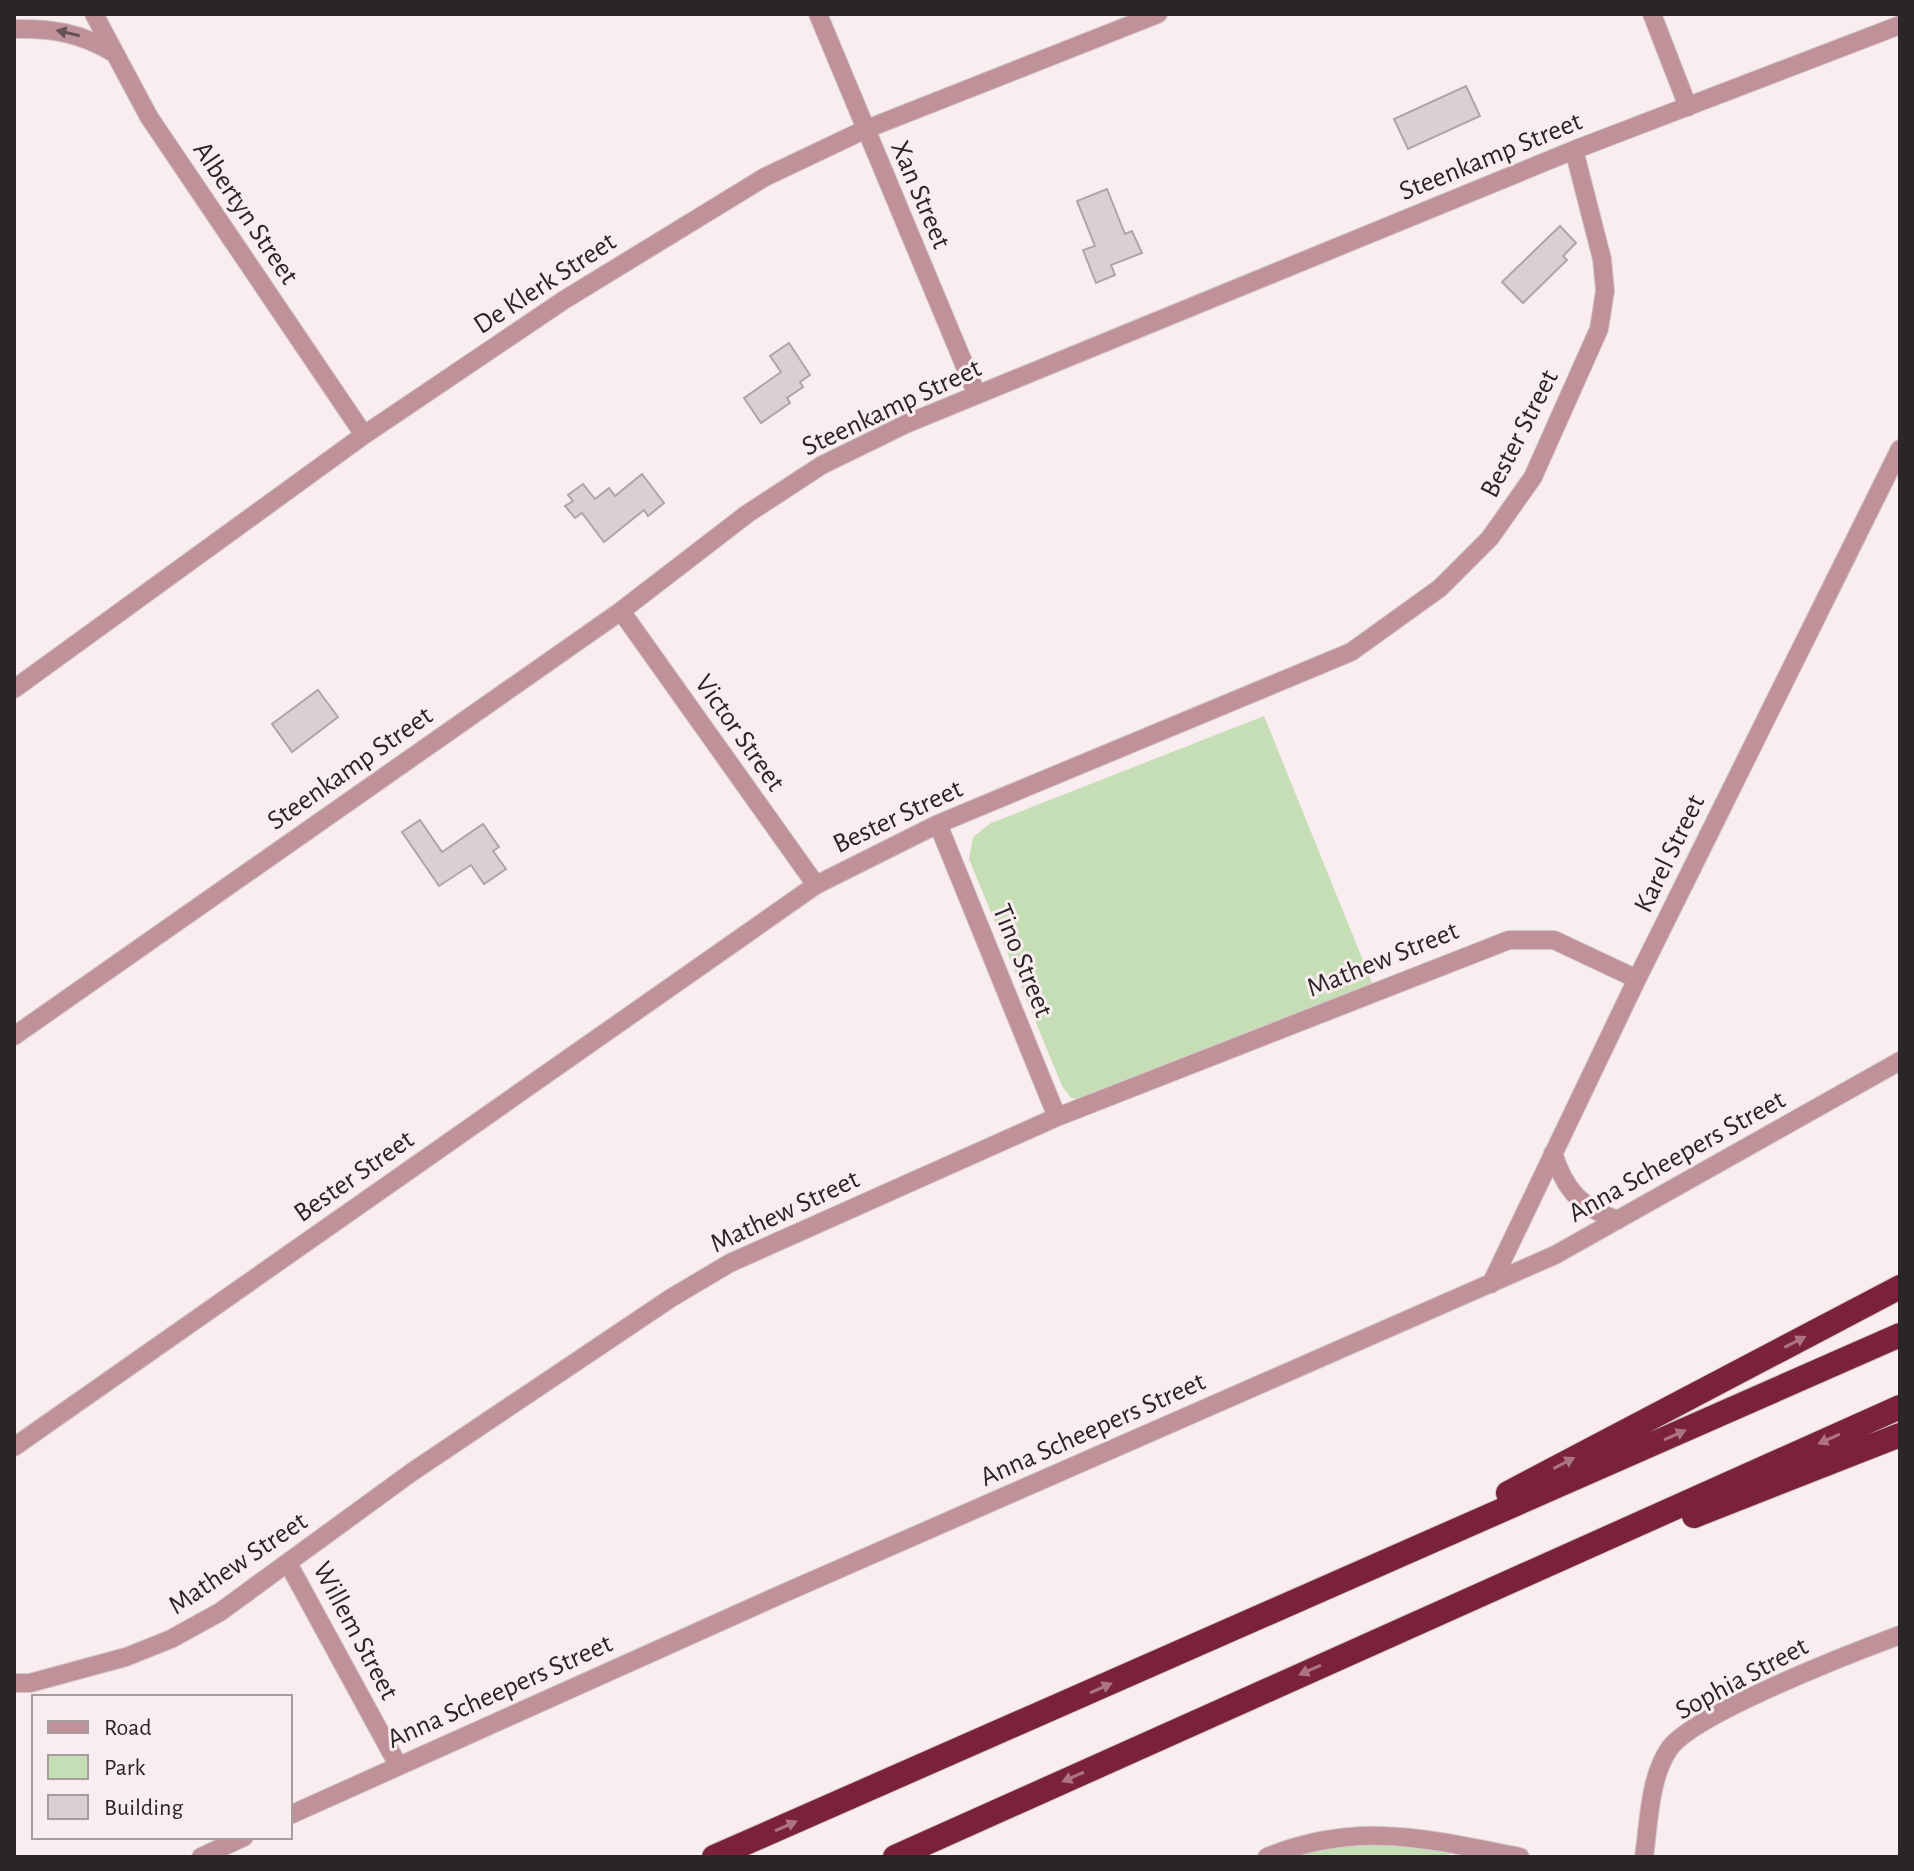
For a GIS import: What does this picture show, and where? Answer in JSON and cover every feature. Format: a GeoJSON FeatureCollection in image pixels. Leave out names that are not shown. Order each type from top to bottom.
{"type":"FeatureCollection","features":[{"type":"Feature","properties":{"kind":"highway"},"geometry":{"type":"LineString","coordinates":[[1348,1580],[1900,1287]]}},
{"type":"Feature","properties":{"kind":"highway"},"geometry":{"type":"LineString","coordinates":[[714,1857],[1900,1335]]}},
{"type":"Feature","properties":{"kind":"highway"},"geometry":{"type":"LineString","coordinates":[[895,1857],[1900,1407]]}},
{"type":"Feature","properties":{"kind":"highway"},"geometry":{"type":"LineString","coordinates":[[1363,1646],[1900,1435]]}},
{"type":"Feature","properties":{"kind":"street"},"geometry":{"type":"LineString","coordinates":[[14,28],[30,14]]}},
{"type":"Feature","properties":{"kind":"street","name":"Albertyn Street"},"geometry":{"type":"LineString","coordinates":[[94,14],[149,117],[364,435]]}},
{"type":"Feature","properties":{"kind":"street","name":"Xan Street"},"geometry":{"type":"LineString","coordinates":[[818,14],[977,395]]}},
{"type":"Feature","properties":{"kind":"street","name":"De Klerk Street"},"geometry":{"type":"LineString","coordinates":[[14,689],[364,435],[667,236],[765,177],[864,130],[1158,14]]}},
{"type":"Feature","properties":{"kind":"street"},"geometry":{"type":"LineString","coordinates":[[1652,14],[1688,107]]}},
{"type":"Feature","properties":{"kind":"street","name":"Steenkamp Street"},"geometry":{"type":"LineString","coordinates":[[17,1028],[621,611],[747,514],[822,465],[906,424],[1574,150],[1900,25]]}},
{"type":"Feature","properties":{"kind":"street"},"geometry":{"type":"LineString","coordinates":[[14,28],[72,33],[93,40],[117,55]]}},
{"type":"Feature","properties":{"kind":"street","name":"Bester Street"},"geometry":{"type":"LineString","coordinates":[[14,1447],[816,885],[938,824],[1351,652],[1440,588],[1490,538],[1533,477],[1599,329],[1605,291],[1602,259],[1574,150]]}},
{"type":"Feature","properties":{"kind":"street","name":"Karel Street"},"geometry":{"type":"LineString","coordinates":[[1491,1284],[1637,979],[1900,449]]}},
{"type":"Feature","properties":{"kind":"street","name":"Victor Street"},"geometry":{"type":"LineString","coordinates":[[621,611],[816,885]]}},
{"type":"Feature","properties":{"kind":"street","name":"Tino Street"},"geometry":{"type":"LineString","coordinates":[[938,824],[1057,1117]]}},
{"type":"Feature","properties":{"kind":"street","name":"Mathew Street"},"geometry":{"type":"LineString","coordinates":[[14,1683],[64,1675],[171,1639],[220,1612],[289,1565],[412,1472],[671,1298],[730,1263],[1057,1117],[1509,940],[1554,940],[1637,979]]}},
{"type":"Feature","properties":{"kind":"street","name":"Anna Scheepers Street"},"geometry":{"type":"LineString","coordinates":[[292,1814],[1491,1284],[1618,1220],[1900,1061]]}},
{"type":"Feature","properties":{"kind":"street"},"geometry":{"type":"LineString","coordinates":[[1553,1153],[1561,1178],[1577,1200],[1618,1220]]}},
{"type":"Feature","properties":{"kind":"street","name":"Willem Street"},"geometry":{"type":"LineString","coordinates":[[289,1565],[398,1765]]}},
{"type":"Feature","properties":{"kind":"street","name":"Sophia Street"},"geometry":{"type":"LineString","coordinates":[[1644,1857],[1655,1781],[1669,1748],[1713,1717],[1846,1655],[1900,1635]]}},
{"type":"Feature","properties":{"kind":"street"},"geometry":{"type":"LineString","coordinates":[[1278,1855],[1324,1838],[1399,1836],[1453,1842],[1520,1857]]}},
{"type":"Feature","properties":{"kind":"street"},"geometry":{"type":"LineString","coordinates":[[201,1857],[240,1839]]}},
{"type":"Feature","properties":{"kind":"green space"},"geometry":{"type":"Polygon","coordinates":[[[1264,716],[1373,985],[1082,1099],[1071,1098],[1062,1086],[969,859],[973,837],[991,823],[1264,716]]]}},
{"type":"Feature","properties":{"kind":"green space"},"geometry":{"type":"Polygon","coordinates":[[[1325,1842],[1460,1849],[1445,1857],[1296,1857],[1325,1842]]]}},
{"type":"Feature","properties":{"kind":"building"},"geometry":{"type":"Polygon","coordinates":[[[1466,86],[1480,116],[1408,149],[1394,119],[1466,86]]]}},
{"type":"Feature","properties":{"kind":"building"},"geometry":{"type":"Polygon","coordinates":[[[1107,189],[1125,234],[1132,231],[1142,253],[1111,265],[1115,275],[1096,283],[1083,250],[1095,246],[1077,201],[1107,189]]]}},
{"type":"Feature","properties":{"kind":"building"},"geometry":{"type":"Polygon","coordinates":[[[1560,226],[1576,243],[1563,256],[1567,260],[1523,303],[1502,282],[1560,226]]]}},
{"type":"Feature","properties":{"kind":"building"},"geometry":{"type":"Polygon","coordinates":[[[789,343],[810,375],[800,382],[803,387],[787,398],[790,403],[761,423],[744,398],[781,372],[770,356],[789,343]]]}},
{"type":"Feature","properties":{"kind":"building"},"geometry":{"type":"Polygon","coordinates":[[[642,474],[664,503],[648,516],[644,510],[604,542],[582,513],[575,518],[565,506],[573,501],[568,495],[583,484],[595,499],[609,488],[615,496],[642,474]]]}},
{"type":"Feature","properties":{"kind":"building"},"geometry":{"type":"Polygon","coordinates":[[[318,690],[338,717],[292,752],[272,724],[318,690]]]}},
{"type":"Feature","properties":{"kind":"building"},"geometry":{"type":"Polygon","coordinates":[[[420,820],[442,852],[483,824],[499,847],[493,851],[506,869],[484,884],[471,865],[439,886],[402,832],[420,820]]]}}]}
